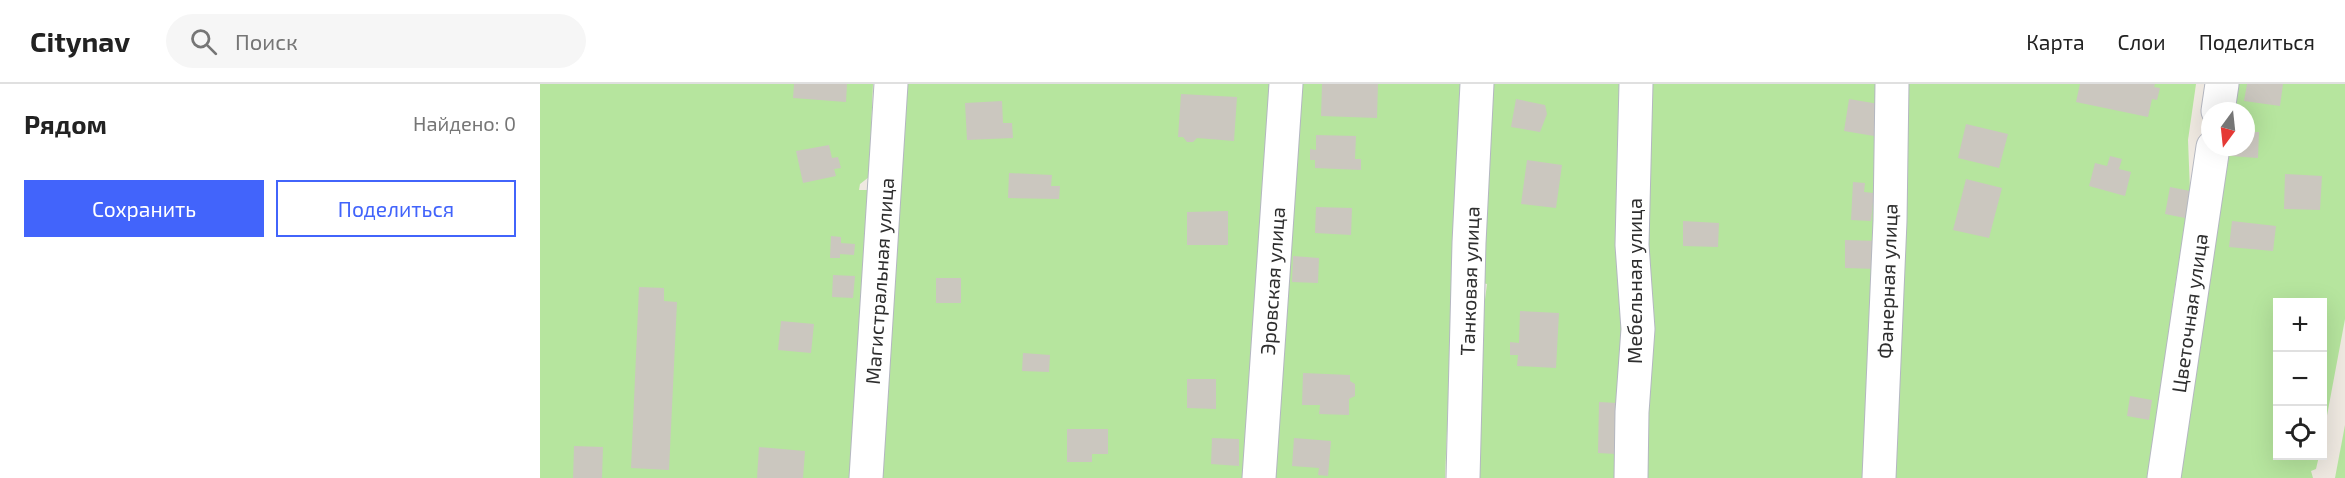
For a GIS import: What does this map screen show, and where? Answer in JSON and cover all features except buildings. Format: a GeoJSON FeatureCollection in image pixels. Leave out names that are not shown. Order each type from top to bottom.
{"type":"FeatureCollection","features":[{"type":"Feature","properties":{"kind":"street","name":"Магистральная улица"},"geometry":{"type":"LineString","coordinates":[[866,478],[891,84]]}},
{"type":"Feature","properties":{"kind":"street","name":"Эровская улица"},"geometry":{"type":"LineString","coordinates":[[1259,478],[1286,84]]}},
{"type":"Feature","properties":{"kind":"street","name":"Танковая улица"},"geometry":{"type":"LineString","coordinates":[[1463,478],[1469,243],[1477,84]]}},
{"type":"Feature","properties":{"kind":"street","name":"Мебельная улица"},"geometry":{"type":"LineString","coordinates":[[1631,478],[1632,412],[1638,329],[1632,245],[1636,84]]}},
{"type":"Feature","properties":{"kind":"street","name":"Фанерная улица"},"geometry":{"type":"LineString","coordinates":[[1880,478],[1890,221],[1892,84]]}},
{"type":"Feature","properties":{"kind":"street"},"geometry":{"type":"LineString","coordinates":[[2219,102],[2222,84]]}},
{"type":"Feature","properties":{"kind":"street","name":"Цветочная улица"},"geometry":{"type":"LineString","coordinates":[[2164,478],[2212,156]]}},
{"type":"Feature","properties":{"kind":"green space"},"geometry":{"type":"Polygon","coordinates":[[[540,84],[873,84],[869,177],[860,184],[859,190],[868,190],[858,478],[540,478],[540,84]]]}},
{"type":"Feature","properties":{"kind":"green space"},"geometry":{"type":"Polygon","coordinates":[[[897,84],[1271,84],[1246,478],[876,478],[897,84]]]}},
{"type":"Feature","properties":{"kind":"green space"},"geometry":{"type":"Polygon","coordinates":[[[1289,84],[1461,84],[1445,478],[1264,478],[1289,84]]]}},
{"type":"Feature","properties":{"kind":"green space"},"geometry":{"type":"Polygon","coordinates":[[[1491,84],[1626,84],[1629,320],[1618,478],[1471,478],[1476,368],[1487,284],[1477,282],[1491,84]]]}},
{"type":"Feature","properties":{"kind":"green space"},"geometry":{"type":"Polygon","coordinates":[[[1644,84],[1882,84],[1869,478],[1641,478],[1644,84]]]}},
{"type":"Feature","properties":{"kind":"green space"},"geometry":{"type":"Polygon","coordinates":[[[1899,84],[2196,84],[2188,140],[2190,191],[2173,299],[2152,478],[1887,478],[1899,84]]]}},
{"type":"Feature","properties":{"kind":"green space"},"geometry":{"type":"Polygon","coordinates":[[[2232,84],[2345,84],[2345,319],[2327,416],[2327,298],[2273,298],[2273,460],[2318,460],[2316,469],[2311,471],[2313,478],[2176,478],[2221,156],[2255,156],[2255,102],[2229,102],[2232,84]]]}},
{"type":"Feature","properties":{"kind":"green space"},"geometry":{"type":"Polygon","coordinates":[[[2345,425],[2345,478],[2335,478],[2345,425]]]}}]}
